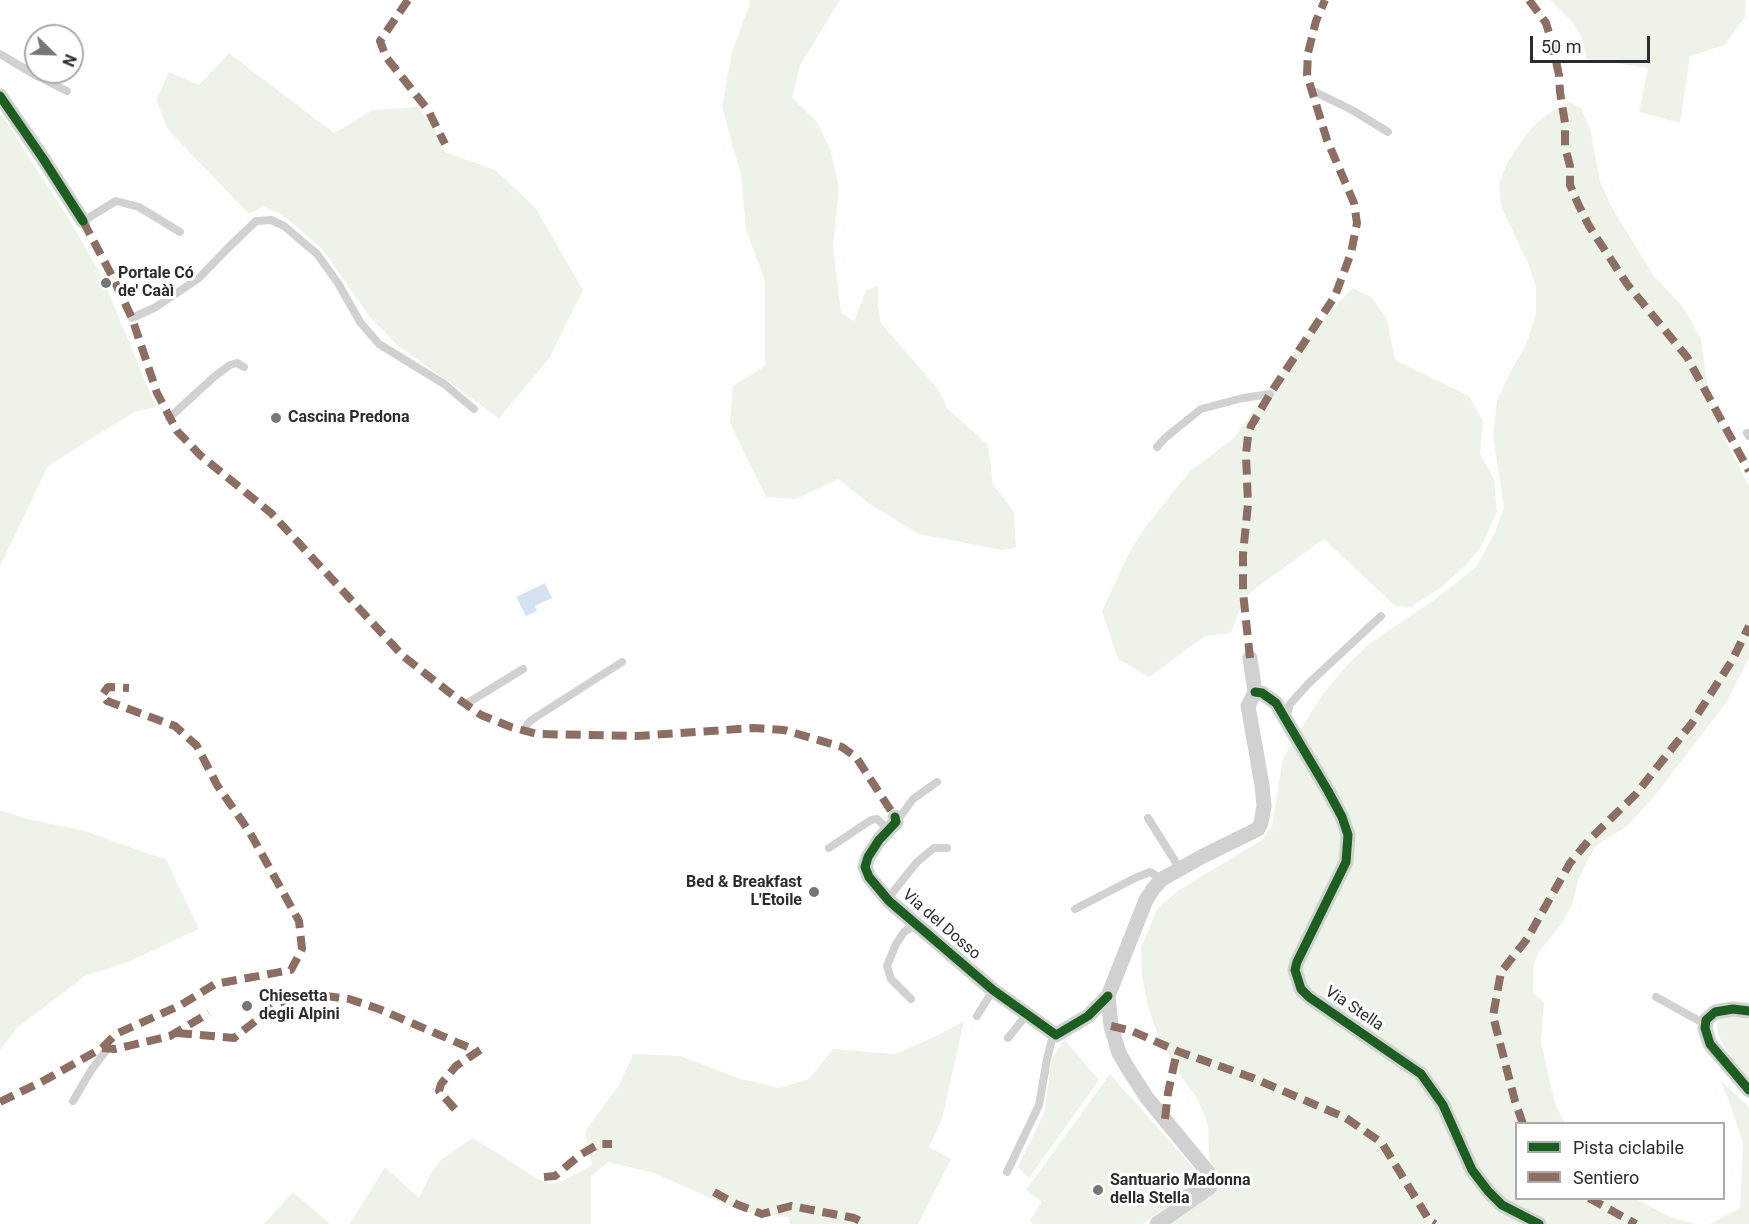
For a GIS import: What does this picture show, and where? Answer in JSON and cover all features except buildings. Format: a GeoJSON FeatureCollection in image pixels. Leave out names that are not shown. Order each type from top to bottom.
{"type":"FeatureCollection","features":[{"type":"Feature","properties":{"kind":"street"},"geometry":{"type":"LineString","coordinates":[[0,96],[83,221]]}},
{"type":"Feature","properties":{"kind":"street"},"geometry":{"type":"LineString","coordinates":[[1053,1035],[1060,1035],[1088,1016],[1108,996],[1146,900],[1162,879],[1258,829],[1264,806],[1248,706],[1255,692],[1250,657]]}},
{"type":"Feature","properties":{"kind":"street","name":"Via Stella"},"geometry":{"type":"LineString","coordinates":[[1255,692],[1262,693],[1276,703],[1328,790],[1342,817],[1348,835],[1347,862],[1297,962],[1295,970],[1301,988],[1309,997],[1421,1074],[1443,1105],[1472,1170],[1488,1191],[1502,1205],[1539,1224]]}},
{"type":"Feature","properties":{"kind":"street","name":"Via del Dosso"},"geometry":{"type":"LineString","coordinates":[[893,823],[868,857],[865,867],[869,877],[889,901],[993,990],[1053,1035]]}},
{"type":"Feature","properties":{"kind":"street"},"geometry":{"type":"LineString","coordinates":[[1108,996],[1110,1020],[1119,1053],[1147,1098],[1207,1171],[1211,1182],[1208,1188],[1157,1224]]}},
{"type":"Feature","properties":{"kind":"street"},"geometry":{"type":"LineString","coordinates":[[1749,1011],[1716,1012],[1706,1020],[1705,1024],[1710,1044],[1749,1090]]}},
{"type":"Feature","properties":{"kind":"lane"},"geometry":{"type":"LineString","coordinates":[[0,54],[68,91]]}},
{"type":"Feature","properties":{"kind":"lane"},"geometry":{"type":"LineString","coordinates":[[1313,91],[1352,110],[1388,132]]}},
{"type":"Feature","properties":{"kind":"lane"},"geometry":{"type":"LineString","coordinates":[[83,221],[116,201],[139,207],[180,232]]}},
{"type":"Feature","properties":{"kind":"lane"},"geometry":{"type":"LineString","coordinates":[[132,318],[156,307],[199,278],[256,222],[271,220],[284,226],[317,254],[338,283],[360,322],[379,344],[444,384],[474,409]]}},
{"type":"Feature","properties":{"kind":"lane"},"geometry":{"type":"LineString","coordinates":[[169,418],[230,365],[237,363],[244,367]]}},
{"type":"Feature","properties":{"kind":"lane"},"geometry":{"type":"LineString","coordinates":[[1156,447],[1201,409],[1270,394]]}},
{"type":"Feature","properties":{"kind":"lane"},"geometry":{"type":"LineString","coordinates":[[1286,719],[1290,704],[1308,684],[1381,616]]}},
{"type":"Feature","properties":{"kind":"lane"},"geometry":{"type":"LineString","coordinates":[[524,731],[528,723],[536,717],[622,662]]}},
{"type":"Feature","properties":{"kind":"lane"},"geometry":{"type":"LineString","coordinates":[[466,704],[523,669]]}},
{"type":"Feature","properties":{"kind":"lane"},"geometry":{"type":"LineString","coordinates":[[829,848],[871,820],[877,819],[893,823],[913,799],[937,782]]}},
{"type":"Feature","properties":{"kind":"lane"},"geometry":{"type":"LineString","coordinates":[[1148,818],[1180,869]]}},
{"type":"Feature","properties":{"kind":"lane"},"geometry":{"type":"LineString","coordinates":[[889,901],[893,892],[917,862],[934,848],[947,848]]}},
{"type":"Feature","properties":{"kind":"lane"},"geometry":{"type":"LineString","coordinates":[[1075,909],[1150,872],[1162,879]]}},
{"type":"Feature","properties":{"kind":"lane"},"geometry":{"type":"LineString","coordinates":[[911,999],[891,979],[887,966],[904,932],[917,924]]}},
{"type":"Feature","properties":{"kind":"lane"},"geometry":{"type":"LineString","coordinates":[[977,1016],[993,990]]}},
{"type":"Feature","properties":{"kind":"lane"},"geometry":{"type":"LineString","coordinates":[[1656,997],[1705,1024]]}},
{"type":"Feature","properties":{"kind":"lane"},"geometry":{"type":"LineString","coordinates":[[1008,1038],[1027,1014]]}},
{"type":"Feature","properties":{"kind":"lane"},"geometry":{"type":"LineString","coordinates":[[1007,1172],[1039,1105],[1053,1035]]}},
{"type":"Feature","properties":{"kind":"lane"},"geometry":{"type":"LineString","coordinates":[[73,1101],[108,1048]]}},
{"type":"Feature","properties":{"kind":"lane"},"geometry":{"type":"LineString","coordinates":[[1179,1195],[1208,1188]]}},
{"type":"Feature","properties":{"kind":"shaded area"},"geometry":{"type":"Polygon","coordinates":[[[749,0],[840,0],[800,65],[792,98],[817,122],[831,151],[839,188],[833,246],[841,313],[854,321],[866,290],[878,286],[881,323],[938,389],[948,409],[988,445],[993,484],[1014,512],[1016,548],[1002,550],[919,534],[871,505],[838,479],[796,499],[766,497],[730,423],[733,386],[765,366],[765,281],[746,230],[741,175],[722,107],[732,52],[750,3],[749,0]]]}},
{"type":"Feature","properties":{"kind":"shaded area"},"geometry":{"type":"Polygon","coordinates":[[[1550,0],[1746,0],[1745,17],[1725,45],[1690,56],[1680,123],[1639,112],[1648,68],[1587,59],[1581,36],[1574,24],[1550,0]]]}},
{"type":"Feature","properties":{"kind":"shaded area"},"geometry":{"type":"Polygon","coordinates":[[[229,53],[334,133],[373,110],[417,107],[432,124],[445,152],[495,170],[535,207],[583,290],[549,359],[499,418],[397,345],[369,316],[323,250],[284,216],[263,206],[249,214],[168,130],[156,100],[169,72],[199,85],[229,53]]]}},
{"type":"Feature","properties":{"kind":"shaded area"},"geometry":{"type":"Polygon","coordinates":[[[1570,102],[1581,108],[1590,128],[1600,181],[1611,206],[1654,276],[1682,306],[1701,338],[1708,392],[1727,444],[1749,486],[1749,658],[1726,703],[1653,798],[1627,826],[1596,846],[1578,881],[1572,905],[1563,922],[1539,952],[1534,963],[1533,993],[1544,1002],[1541,1042],[1555,1104],[1564,1122],[1515,1122],[1515,1200],[1638,1200],[1672,1218],[1697,1224],[1164,1224],[1218,1187],[1209,1157],[1208,1125],[1197,1098],[1159,1038],[1149,1010],[1142,978],[1141,947],[1157,909],[1179,890],[1262,840],[1272,826],[1283,758],[1322,695],[1348,664],[1370,643],[1434,600],[1476,567],[1495,532],[1504,507],[1493,436],[1497,401],[1526,345],[1536,314],[1536,287],[1529,266],[1501,206],[1499,183],[1508,161],[1533,126],[1549,113],[1570,102]]]}},
{"type":"Feature","properties":{"kind":"shaded area"},"geometry":{"type":"Polygon","coordinates":[[[2,115],[72,224],[102,277],[156,407],[134,412],[48,466],[0,566],[0,116],[2,115]]]}},
{"type":"Feature","properties":{"kind":"shaded area"},"geometry":{"type":"Polygon","coordinates":[[[1353,288],[1371,297],[1387,319],[1395,360],[1469,396],[1483,421],[1480,453],[1494,479],[1497,512],[1481,547],[1466,565],[1439,589],[1411,607],[1395,606],[1324,539],[1244,598],[1231,633],[1205,636],[1149,677],[1118,659],[1102,611],[1130,551],[1146,526],[1190,471],[1234,438],[1304,338],[1353,288]]]}},
{"type":"Feature","properties":{"kind":"shaded area"},"geometry":{"type":"Polygon","coordinates":[[[0,810],[24,818],[85,831],[166,859],[199,929],[128,962],[85,976],[17,1028],[0,1050],[0,810]]]}},
{"type":"Feature","properties":{"kind":"shaded area"},"geometry":{"type":"Polygon","coordinates":[[[1749,1011],[1749,1083],[1733,1062],[1718,1035],[1717,1024],[1724,1012],[1749,1011]]]}},
{"type":"Feature","properties":{"kind":"shaded area"},"geometry":{"type":"Polygon","coordinates":[[[964,1021],[942,1119],[929,1147],[951,1159],[918,1224],[790,1224],[788,1217],[759,1215],[730,1207],[654,1173],[609,1162],[591,1176],[591,1224],[350,1224],[385,1167],[419,1198],[432,1171],[441,1160],[473,1138],[536,1178],[550,1184],[564,1180],[592,1165],[585,1131],[619,1085],[633,1054],[680,1056],[738,1078],[779,1088],[809,1079],[833,1049],[895,1054],[964,1021]]]}},
{"type":"Feature","properties":{"kind":"shaded area"},"geometry":{"type":"Polygon","coordinates":[[[1064,1039],[1099,1080],[1029,1178],[1018,1167],[1044,1113],[1052,1059],[1064,1039]]]}},
{"type":"Feature","properties":{"kind":"shaded area"},"geometry":{"type":"Polygon","coordinates":[[[1110,1074],[1205,1181],[1143,1224],[1032,1224],[1030,1220],[1042,1202],[1026,1190],[1110,1074]]]}},
{"type":"Feature","properties":{"kind":"shaded area"},"geometry":{"type":"Polygon","coordinates":[[[1720,1080],[1749,1107],[1749,1224],[1710,1224],[1740,1208],[1743,1143],[1720,1080]]]}},
{"type":"Feature","properties":{"kind":"shaded area"},"geometry":{"type":"Polygon","coordinates":[[[293,1192],[330,1224],[264,1224],[293,1192]]]}},
{"type":"Feature","properties":{"kind":"water"},"geometry":{"type":"Polygon","coordinates":[[[545,583],[552,598],[535,606],[537,611],[526,616],[516,597],[545,583]]]}},
{"type":"Feature","properties":{"kind":"marked path"},"geometry":{"type":"LineString","coordinates":[[408,0],[380,41],[386,57],[428,110],[445,144]]}},
{"type":"Feature","properties":{"kind":"marked path"},"geometry":{"type":"LineString","coordinates":[[1250,658],[1243,592],[1243,554],[1248,504],[1246,455],[1248,436],[1251,426],[1270,394],[1335,296],[1351,253],[1357,223],[1354,203],[1327,140],[1307,75],[1308,53],[1316,21],[1325,0]]}},
{"type":"Feature","properties":{"kind":"marked path"},"geometry":{"type":"LineString","coordinates":[[1529,0],[1546,23],[1552,43],[1559,75],[1565,123],[1565,147],[1570,166],[1570,185],[1579,206],[1589,226],[1627,284],[1687,357],[1749,471]]}},
{"type":"Feature","properties":{"kind":"marked path"},"geometry":{"type":"LineString","coordinates":[[83,221],[132,318],[157,393],[177,431],[200,455],[271,513],[403,656],[454,696],[481,715],[537,734],[637,736],[754,728],[784,730],[842,747],[856,757],[895,817]]}},
{"type":"Feature","properties":{"kind":"marked path"},"geometry":{"type":"LineString","coordinates":[[1522,1122],[1493,1016],[1501,972],[1527,939],[1570,863],[1590,839],[1636,794],[1692,723],[1733,659],[1749,626]]}},
{"type":"Feature","properties":{"kind":"marked path"},"geometry":{"type":"LineString","coordinates":[[102,1048],[116,1034],[181,1005],[215,984],[291,970],[302,949],[299,921],[249,831],[217,785],[197,746],[175,726],[107,701],[102,695],[108,687],[129,688]]}},
{"type":"Feature","properties":{"kind":"marked path"},"geometry":{"type":"LineString","coordinates":[[177,1033],[234,1038],[277,1004],[312,994],[349,999],[379,1009],[470,1048],[474,1054]]}},
{"type":"Feature","properties":{"kind":"marked path"},"geometry":{"type":"LineString","coordinates":[[0,1102],[102,1048],[115,1049],[170,1036],[209,1013]]}},
{"type":"Feature","properties":{"kind":"marked path"},"geometry":{"type":"LineString","coordinates":[[1111,1026],[1132,1031],[1177,1051],[1253,1078],[1346,1118],[1382,1143],[1429,1220],[1435,1224]]}},
{"type":"Feature","properties":{"kind":"marked path"},"geometry":{"type":"LineString","coordinates":[[455,1109],[439,1091],[441,1084],[456,1066],[486,1046]]}},
{"type":"Feature","properties":{"kind":"marked path"},"geometry":{"type":"LineString","coordinates":[[1165,1119],[1177,1051]]}},
{"type":"Feature","properties":{"kind":"marked path"},"geometry":{"type":"LineString","coordinates":[[544,1177],[555,1176],[580,1155],[599,1144],[612,1144]]}},
{"type":"Feature","properties":{"kind":"marked path"},"geometry":{"type":"LineString","coordinates":[[714,1192],[762,1214],[791,1206],[854,1218],[866,1224]]}},
{"type":"Feature","properties":{"kind":"marked path"},"geometry":{"type":"LineString","coordinates":[[1593,1200],[1636,1224]]}},
{"type":"Feature","properties":{"kind":"cycle path"},"geometry":{"type":"LineString","coordinates":[[0,96],[83,221]]}},
{"type":"Feature","properties":{"kind":"cycle path"},"geometry":{"type":"LineString","coordinates":[[1255,692],[1262,693],[1276,703],[1328,791],[1342,817],[1348,835],[1346,862],[1297,962],[1295,970],[1301,989],[1309,997],[1421,1074],[1443,1105],[1472,1170],[1488,1191],[1502,1205],[1539,1224]]}},
{"type":"Feature","properties":{"kind":"cycle path"},"geometry":{"type":"LineString","coordinates":[[895,817],[896,822],[879,840],[868,857],[865,867],[869,877],[889,901],[993,990],[1056,1035],[1088,1016],[1108,996]]}},
{"type":"Feature","properties":{"kind":"cycle path"},"geometry":{"type":"LineString","coordinates":[[1749,1011],[1733,1009],[1715,1012],[1706,1020],[1705,1028],[1710,1044],[1749,1090]]}},
{"type":"Feature","properties":{"kind":"place","name":"Portale Có de' Caàì"},"geometry":{"type":"Point","coordinates":[106,283]}},
{"type":"Feature","properties":{"kind":"place","name":"Cascina Predona"},"geometry":{"type":"Point","coordinates":[276,418]}},
{"type":"Feature","properties":{"kind":"place","name":"Bed & Breakfast L'Etoile"},"geometry":{"type":"Point","coordinates":[814,892]}},
{"type":"Feature","properties":{"kind":"place","name":"Chiesetta degli Alpini"},"geometry":{"type":"Point","coordinates":[247,1006]}},
{"type":"Feature","properties":{"kind":"place","name":"Santuario Madonna della Stella"},"geometry":{"type":"Point","coordinates":[1098,1190]}}]}
